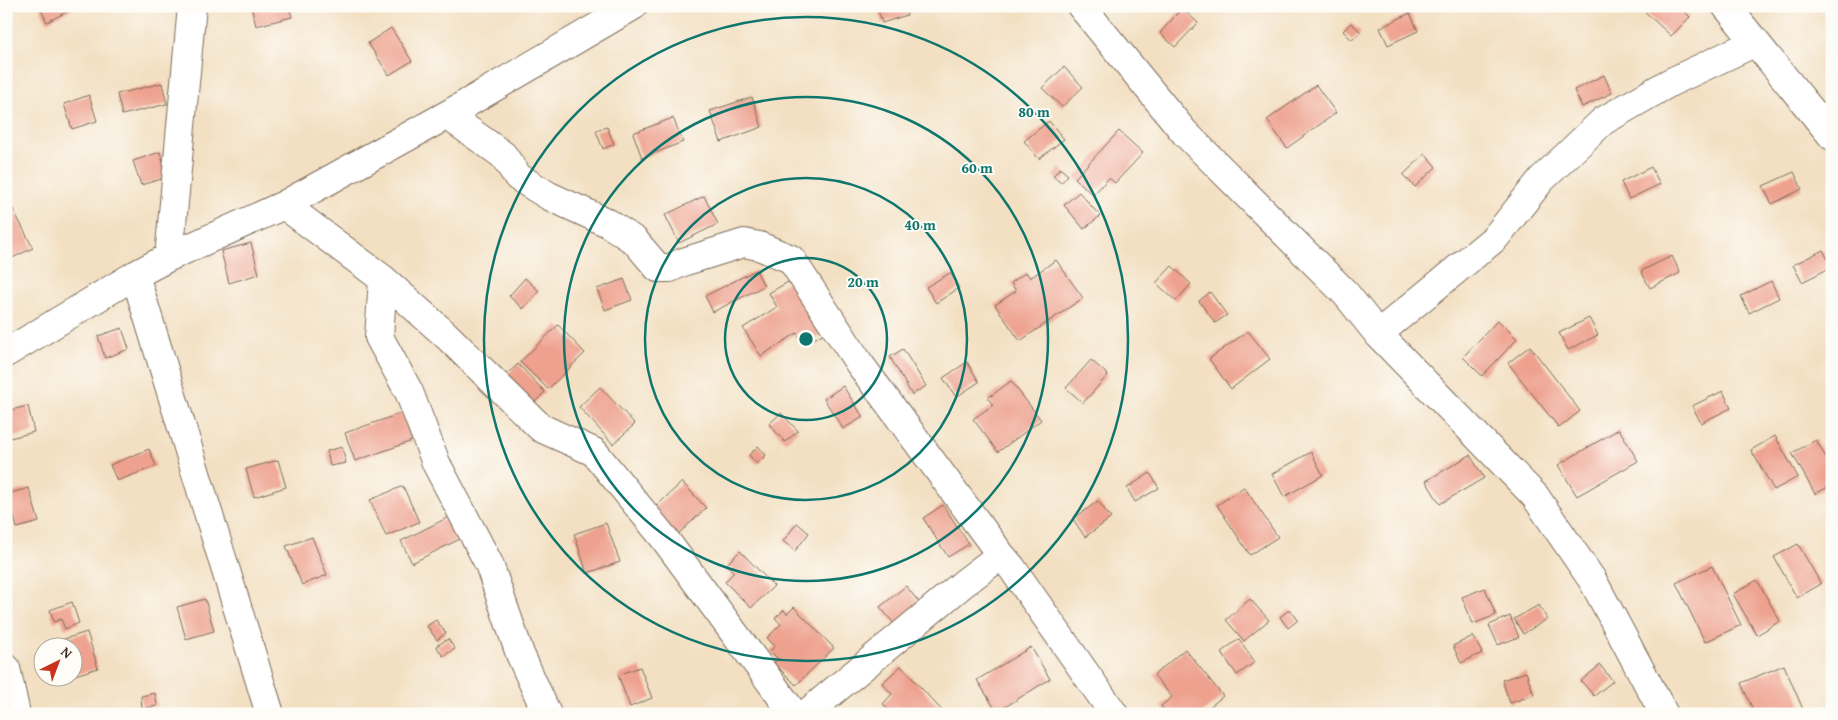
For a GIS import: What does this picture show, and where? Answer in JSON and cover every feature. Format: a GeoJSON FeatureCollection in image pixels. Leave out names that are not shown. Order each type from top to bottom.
{"type":"FeatureCollection","features":[{"type":"Feature","properties":{"kind":"street"},"geometry":{"type":"LineString","coordinates":[[169,257],[192,6]]}},
{"type":"Feature","properties":{"kind":"street"},"geometry":{"type":"LineString","coordinates":[[6,353],[134,275],[169,257],[284,205],[447,115],[633,6]]}},
{"type":"Feature","properties":{"kind":"street"},"geometry":{"type":"LineString","coordinates":[[1081,6],[1185,134],[1346,294],[1378,334],[1535,496],[1593,581],[1664,714]]}},
{"type":"Feature","properties":{"kind":"street"},"geometry":{"type":"LineString","coordinates":[[1726,6],[1832,136]]}},
{"type":"Feature","properties":{"kind":"street"},"geometry":{"type":"LineString","coordinates":[[1378,334],[1495,238],[1541,180],[1603,121],[1669,83],[1756,42]]}},
{"type":"Feature","properties":{"kind":"street"},"geometry":{"type":"LineString","coordinates":[[447,115],[503,155],[518,177],[549,196],[608,224],[634,241],[658,268],[670,268],[683,262],[744,243],[759,246],[791,259],[858,363],[1018,576],[1114,714]]}},
{"type":"Feature","properties":{"kind":"street"},"geometry":{"type":"LineString","coordinates":[[284,205],[383,279],[447,336],[542,428],[594,452],[664,538],[794,714]]}},
{"type":"Feature","properties":{"kind":"street"},"geometry":{"type":"LineString","coordinates":[[134,275],[270,714]]}},
{"type":"Feature","properties":{"kind":"street"},"geometry":{"type":"LineString","coordinates":[[383,279],[379,337],[409,392],[436,462],[489,564],[520,654],[547,714]]}},
{"type":"Feature","properties":{"kind":"street"},"geometry":{"type":"LineString","coordinates":[[806,714],[964,582],[1001,555]]}},
{"type":"Feature","properties":{"kind":"street"},"geometry":{"type":"LineString","coordinates":[[6,668],[16,714]]}},
{"type":"Feature","properties":{"kind":"building"},"geometry":{"type":"Polygon","coordinates":[[[39,6],[73,6],[74,8],[47,22],[39,6]]]}},
{"type":"Feature","properties":{"kind":"building"},"geometry":{"type":"Polygon","coordinates":[[[251,6],[289,6],[292,17],[256,26],[251,6]]]}},
{"type":"Feature","properties":{"kind":"building"},"geometry":{"type":"Polygon","coordinates":[[[889,6],[905,6],[907,15],[882,23],[878,10],[889,6]]]}},
{"type":"Feature","properties":{"kind":"building"},"geometry":{"type":"Polygon","coordinates":[[[1639,6],[1679,6],[1690,17],[1671,36],[1639,6]]]}},
{"type":"Feature","properties":{"kind":"building"},"geometry":{"type":"Polygon","coordinates":[[[1182,8],[1198,23],[1175,47],[1160,33],[1182,8]]]}},
{"type":"Feature","properties":{"kind":"building"},"geometry":{"type":"Polygon","coordinates":[[[1410,13],[1418,31],[1388,45],[1380,28],[1410,13]]]}},
{"type":"Feature","properties":{"kind":"building"},"geometry":{"type":"Polygon","coordinates":[[[1351,23],[1361,32],[1352,40],[1343,31],[1351,23]]]}},
{"type":"Feature","properties":{"kind":"building"},"geometry":{"type":"Polygon","coordinates":[[[391,28],[412,61],[389,75],[368,43],[391,28]]]}},
{"type":"Feature","properties":{"kind":"building"},"geometry":{"type":"Polygon","coordinates":[[[1064,67],[1083,87],[1062,107],[1042,88],[1064,67]]]}},
{"type":"Feature","properties":{"kind":"building"},"geometry":{"type":"Polygon","coordinates":[[[1604,75],[1612,93],[1582,107],[1574,90],[1604,75]]]}},
{"type":"Feature","properties":{"kind":"building"},"geometry":{"type":"Polygon","coordinates":[[[162,83],[167,104],[122,115],[117,94],[162,83]]]}},
{"type":"Feature","properties":{"kind":"building"},"geometry":{"type":"Polygon","coordinates":[[[1316,85],[1336,113],[1287,148],[1267,120],[1316,85]]]}},
{"type":"Feature","properties":{"kind":"building"},"geometry":{"type":"Polygon","coordinates":[[[89,95],[97,121],[72,129],[64,104],[89,95]]]}},
{"type":"Feature","properties":{"kind":"building"},"geometry":{"type":"Polygon","coordinates":[[[752,97],[762,127],[721,142],[710,111],[752,97]]]}},
{"type":"Feature","properties":{"kind":"building"},"geometry":{"type":"Polygon","coordinates":[[[673,118],[683,142],[642,158],[633,133],[673,118]]]}},
{"type":"Feature","properties":{"kind":"building"},"geometry":{"type":"Polygon","coordinates":[[[1049,121],[1064,139],[1039,159],[1024,141],[1049,121]]]}},
{"type":"Feature","properties":{"kind":"building"},"geometry":{"type":"Polygon","coordinates":[[[607,127],[614,144],[603,149],[596,131],[607,127]]]}},
{"type":"Feature","properties":{"kind":"building"},"geometry":{"type":"Polygon","coordinates":[[[1119,131],[1143,153],[1115,183],[1109,178],[1093,195],[1075,178],[1119,131]]]}},
{"type":"Feature","properties":{"kind":"building"},"geometry":{"type":"Polygon","coordinates":[[[160,152],[168,177],[141,185],[133,161],[160,152]]]}},
{"type":"Feature","properties":{"kind":"building"},"geometry":{"type":"Polygon","coordinates":[[[1425,154],[1436,167],[1415,187],[1403,175],[1425,154]]]}},
{"type":"Feature","properties":{"kind":"building"},"geometry":{"type":"Polygon","coordinates":[[[1651,167],[1660,184],[1629,199],[1621,182],[1651,167]]]}},
{"type":"Feature","properties":{"kind":"building"},"geometry":{"type":"Polygon","coordinates":[[[1060,168],[1068,175],[1061,183],[1053,176],[1060,168]]]}},
{"type":"Feature","properties":{"kind":"building"},"geometry":{"type":"Polygon","coordinates":[[[1794,172],[1802,189],[1772,204],[1763,186],[1794,172]]]}},
{"type":"Feature","properties":{"kind":"building"},"geometry":{"type":"Polygon","coordinates":[[[1079,192],[1100,216],[1084,229],[1064,205],[1079,192]]]}},
{"type":"Feature","properties":{"kind":"building"},"geometry":{"type":"Polygon","coordinates":[[[704,196],[718,224],[679,243],[665,215],[704,196]]]}},
{"type":"Feature","properties":{"kind":"building"},"geometry":{"type":"Polygon","coordinates":[[[13,209],[33,248],[6,261],[6,212],[13,209]]]}},
{"type":"Feature","properties":{"kind":"building"},"geometry":{"type":"Polygon","coordinates":[[[251,243],[259,274],[229,283],[221,251],[251,243]]]}},
{"type":"Feature","properties":{"kind":"building"},"geometry":{"type":"Polygon","coordinates":[[[1823,250],[1832,267],[1802,282],[1793,265],[1823,250]]]}},
{"type":"Feature","properties":{"kind":"building"},"geometry":{"type":"Polygon","coordinates":[[[1672,256],[1680,273],[1650,288],[1641,271],[1672,256]]]}},
{"type":"Feature","properties":{"kind":"building"},"geometry":{"type":"Polygon","coordinates":[[[1056,260],[1083,298],[1020,341],[995,305],[1016,291],[1011,283],[1026,272],[1030,278],[1056,260]]]}},
{"type":"Feature","properties":{"kind":"building"},"geometry":{"type":"Polygon","coordinates":[[[1172,266],[1191,284],[1176,301],[1156,283],[1172,266]]]}},
{"type":"Feature","properties":{"kind":"building"},"geometry":{"type":"Polygon","coordinates":[[[756,270],[764,286],[713,312],[705,296],[756,270]]]}},
{"type":"Feature","properties":{"kind":"building"},"geometry":{"type":"Polygon","coordinates":[[[950,273],[959,288],[936,303],[926,287],[950,273]]]}},
{"type":"Feature","properties":{"kind":"building"},"geometry":{"type":"Polygon","coordinates":[[[525,278],[539,291],[523,309],[509,296],[525,278]]]}},
{"type":"Feature","properties":{"kind":"building"},"geometry":{"type":"Polygon","coordinates":[[[624,279],[632,300],[605,310],[597,289],[624,279]]]}},
{"type":"Feature","properties":{"kind":"building"},"geometry":{"type":"Polygon","coordinates":[[[793,279],[826,332],[804,345],[797,333],[761,356],[743,328],[777,307],[769,293],[793,279]]]}},
{"type":"Feature","properties":{"kind":"building"},"geometry":{"type":"Polygon","coordinates":[[[1771,281],[1779,298],[1749,313],[1741,296],[1771,281]]]}},
{"type":"Feature","properties":{"kind":"building"},"geometry":{"type":"Polygon","coordinates":[[[1210,292],[1227,315],[1215,323],[1199,301],[1210,292]]]}},
{"type":"Feature","properties":{"kind":"building"},"geometry":{"type":"Polygon","coordinates":[[[1589,318],[1598,335],[1568,350],[1559,333],[1589,318]]]}},
{"type":"Feature","properties":{"kind":"building"},"geometry":{"type":"Polygon","coordinates":[[[1498,320],[1517,339],[1482,376],[1463,357],[1498,320]]]}},
{"type":"Feature","properties":{"kind":"building"},"geometry":{"type":"Polygon","coordinates":[[[558,325],[585,353],[548,389],[520,362],[558,325]]]}},
{"type":"Feature","properties":{"kind":"building"},"geometry":{"type":"Polygon","coordinates":[[[122,328],[129,349],[105,358],[98,336],[122,328]]]}},
{"type":"Feature","properties":{"kind":"building"},"geometry":{"type":"Polygon","coordinates":[[[1248,331],[1270,359],[1231,389],[1209,359],[1248,331]]]}},
{"type":"Feature","properties":{"kind":"building"},"geometry":{"type":"Polygon","coordinates":[[[1530,346],[1580,411],[1559,428],[1508,363],[1530,346]]]}},
{"type":"Feature","properties":{"kind":"building"},"geometry":{"type":"Polygon","coordinates":[[[903,349],[926,386],[912,395],[890,357],[903,349]]]}},
{"type":"Feature","properties":{"kind":"building"},"geometry":{"type":"Polygon","coordinates":[[[1091,360],[1108,375],[1083,403],[1066,388],[1091,360]]]}},
{"type":"Feature","properties":{"kind":"building"},"geometry":{"type":"Polygon","coordinates":[[[967,362],[979,382],[956,397],[943,378],[967,362]]]}},
{"type":"Feature","properties":{"kind":"building"},"geometry":{"type":"Polygon","coordinates":[[[518,364],[545,392],[531,406],[503,378],[518,364]]]}},
{"type":"Feature","properties":{"kind":"building"},"geometry":{"type":"Polygon","coordinates":[[[1011,381],[1041,420],[998,452],[973,419],[993,405],[988,398],[1011,381]]]}},
{"type":"Feature","properties":{"kind":"building"},"geometry":{"type":"Polygon","coordinates":[[[843,386],[863,417],[843,429],[824,399],[843,386]]]}},
{"type":"Feature","properties":{"kind":"building"},"geometry":{"type":"Polygon","coordinates":[[[600,387],[635,424],[613,444],[579,407],[600,387]]]}},
{"type":"Feature","properties":{"kind":"building"},"geometry":{"type":"Polygon","coordinates":[[[1723,391],[1731,408],[1701,423],[1692,406],[1723,391]]]}},
{"type":"Feature","properties":{"kind":"building"},"geometry":{"type":"Polygon","coordinates":[[[28,406],[34,432],[6,439],[6,421],[8,421],[6,411],[28,406]]]}},
{"type":"Feature","properties":{"kind":"building"},"geometry":{"type":"Polygon","coordinates":[[[402,413],[412,441],[355,461],[345,433],[402,413]]]}},
{"type":"Feature","properties":{"kind":"building"},"geometry":{"type":"Polygon","coordinates":[[[781,413],[798,431],[785,442],[769,424],[781,413]]]}},
{"type":"Feature","properties":{"kind":"building"},"geometry":{"type":"Polygon","coordinates":[[[1619,429],[1638,461],[1577,496],[1558,465],[1619,429]]]}},
{"type":"Feature","properties":{"kind":"building"},"geometry":{"type":"Polygon","coordinates":[[[1775,436],[1798,477],[1774,490],[1751,450],[1775,436]]]}},
{"type":"Feature","properties":{"kind":"building"},"geometry":{"type":"Polygon","coordinates":[[[1816,440],[1832,468],[1832,485],[1815,494],[1792,453],[1816,440]]]}},
{"type":"Feature","properties":{"kind":"building"},"geometry":{"type":"Polygon","coordinates":[[[758,446],[766,455],[757,464],[749,455],[758,446]]]}},
{"type":"Feature","properties":{"kind":"building"},"geometry":{"type":"Polygon","coordinates":[[[342,447],[346,463],[330,466],[327,451],[342,447]]]}},
{"type":"Feature","properties":{"kind":"building"},"geometry":{"type":"Polygon","coordinates":[[[149,449],[156,466],[117,481],[110,465],[149,449]]]}},
{"type":"Feature","properties":{"kind":"building"},"geometry":{"type":"Polygon","coordinates":[[[1311,452],[1323,475],[1284,497],[1272,474],[1311,452]]]}},
{"type":"Feature","properties":{"kind":"building"},"geometry":{"type":"Polygon","coordinates":[[[1470,455],[1484,478],[1440,504],[1426,481],[1470,455]]]}},
{"type":"Feature","properties":{"kind":"building"},"geometry":{"type":"Polygon","coordinates":[[[278,460],[286,487],[254,497],[246,469],[278,460]]]}},
{"type":"Feature","properties":{"kind":"building"},"geometry":{"type":"Polygon","coordinates":[[[1150,473],[1159,488],[1135,502],[1127,488],[1150,473]]]}},
{"type":"Feature","properties":{"kind":"building"},"geometry":{"type":"Polygon","coordinates":[[[682,482],[706,508],[674,538],[650,512],[682,482]]]}},
{"type":"Feature","properties":{"kind":"building"},"geometry":{"type":"Polygon","coordinates":[[[403,486],[419,522],[386,536],[370,500],[403,486]]]}},
{"type":"Feature","properties":{"kind":"building"},"geometry":{"type":"Polygon","coordinates":[[[1244,487],[1278,537],[1250,555],[1217,505],[1244,487]]]}},
{"type":"Feature","properties":{"kind":"building"},"geometry":{"type":"Polygon","coordinates":[[[29,488],[39,522],[17,528],[14,516],[7,518],[6,506],[10,505],[7,494],[29,488]]]}},
{"type":"Feature","properties":{"kind":"building"},"geometry":{"type":"Polygon","coordinates":[[[1098,501],[1111,518],[1085,537],[1073,519],[1098,501]]]}},
{"type":"Feature","properties":{"kind":"building"},"geometry":{"type":"Polygon","coordinates":[[[943,505],[969,544],[948,557],[923,518],[943,505]]]}},
{"type":"Feature","properties":{"kind":"building"},"geometry":{"type":"Polygon","coordinates":[[[449,517],[460,539],[412,563],[401,541],[449,517]]]}},
{"type":"Feature","properties":{"kind":"building"},"geometry":{"type":"Polygon","coordinates":[[[606,523],[620,562],[587,573],[574,534],[606,523]]]}},
{"type":"Feature","properties":{"kind":"building"},"geometry":{"type":"Polygon","coordinates":[[[797,523],[809,533],[795,551],[783,541],[797,523]]]}},
{"type":"Feature","properties":{"kind":"building"},"geometry":{"type":"Polygon","coordinates":[[[312,537],[327,575],[302,585],[286,546],[312,537]]]}},
{"type":"Feature","properties":{"kind":"building"},"geometry":{"type":"Polygon","coordinates":[[[1798,544],[1821,584],[1797,598],[1774,557],[1798,544]]]}},
{"type":"Feature","properties":{"kind":"building"},"geometry":{"type":"Polygon","coordinates":[[[740,551],[774,586],[751,608],[725,582],[734,572],[726,565],[740,551]]]}},
{"type":"Feature","properties":{"kind":"building"},"geometry":{"type":"Polygon","coordinates":[[[1712,566],[1741,625],[1705,642],[1676,583],[1712,566]]]}},
{"type":"Feature","properties":{"kind":"building"},"geometry":{"type":"Polygon","coordinates":[[[1757,580],[1780,621],[1757,635],[1733,594],[1757,580]]]}},
{"type":"Feature","properties":{"kind":"building"},"geometry":{"type":"Polygon","coordinates":[[[906,586],[922,606],[897,627],[880,607],[906,586]]]}},
{"type":"Feature","properties":{"kind":"building"},"geometry":{"type":"Polygon","coordinates":[[[1485,588],[1496,615],[1473,624],[1462,597],[1485,588]]]}},
{"type":"Feature","properties":{"kind":"building"},"geometry":{"type":"Polygon","coordinates":[[[205,599],[214,631],[186,639],[177,607],[205,599]]]}},
{"type":"Feature","properties":{"kind":"building"},"geometry":{"type":"Polygon","coordinates":[[[1250,599],[1269,620],[1244,641],[1226,620],[1250,599]]]}},
{"type":"Feature","properties":{"kind":"building"},"geometry":{"type":"Polygon","coordinates":[[[72,602],[79,623],[65,629],[61,619],[54,622],[50,610],[72,602]]]}},
{"type":"Feature","properties":{"kind":"building"},"geometry":{"type":"Polygon","coordinates":[[[1539,605],[1547,619],[1523,634],[1514,619],[1539,605]]]}},
{"type":"Feature","properties":{"kind":"building"},"geometry":{"type":"Polygon","coordinates":[[[794,607],[834,648],[796,685],[774,663],[778,659],[770,651],[775,646],[767,638],[781,624],[775,618],[784,610],[787,614],[794,607]]]}},
{"type":"Feature","properties":{"kind":"building"},"geometry":{"type":"Polygon","coordinates":[[[1290,609],[1298,620],[1288,628],[1280,617],[1290,609]]]}},
{"type":"Feature","properties":{"kind":"building"},"geometry":{"type":"Polygon","coordinates":[[[1510,616],[1519,637],[1498,645],[1489,625],[1510,616]]]}},
{"type":"Feature","properties":{"kind":"building"},"geometry":{"type":"Polygon","coordinates":[[[436,620],[446,633],[437,640],[427,626],[436,620]]]}},
{"type":"Feature","properties":{"kind":"building"},"geometry":{"type":"Polygon","coordinates":[[[87,632],[98,668],[82,673],[82,638],[68,638],[87,632]]]}},
{"type":"Feature","properties":{"kind":"building"},"geometry":{"type":"Polygon","coordinates":[[[1473,636],[1482,653],[1461,663],[1453,646],[1473,636]]]}},
{"type":"Feature","properties":{"kind":"building"},"geometry":{"type":"Polygon","coordinates":[[[448,639],[455,649],[443,656],[436,646],[448,639]]]}},
{"type":"Feature","properties":{"kind":"building"},"geometry":{"type":"Polygon","coordinates":[[[1239,639],[1255,662],[1237,675],[1221,652],[1239,639]]]}},
{"type":"Feature","properties":{"kind":"building"},"geometry":{"type":"Polygon","coordinates":[[[1031,647],[1050,679],[997,712],[977,680],[1031,647]]]}},
{"type":"Feature","properties":{"kind":"building"},"geometry":{"type":"Polygon","coordinates":[[[1185,649],[1223,696],[1201,714],[1167,714],[1161,706],[1172,697],[1154,675],[1185,649]]]}},
{"type":"Feature","properties":{"kind":"building"},"geometry":{"type":"Polygon","coordinates":[[[1600,665],[1613,681],[1594,696],[1581,681],[1600,665]]]}},
{"type":"Feature","properties":{"kind":"building"},"geometry":{"type":"Polygon","coordinates":[[[1784,665],[1805,714],[1755,714],[1741,683],[1784,665]]]}},
{"type":"Feature","properties":{"kind":"building"},"geometry":{"type":"Polygon","coordinates":[[[901,666],[945,714],[892,714],[883,704],[892,694],[882,683],[901,666]]]}},
{"type":"Feature","properties":{"kind":"building"},"geometry":{"type":"Polygon","coordinates":[[[640,667],[652,698],[630,707],[618,675],[640,667]]]}},
{"type":"Feature","properties":{"kind":"building"},"geometry":{"type":"Polygon","coordinates":[[[1526,672],[1534,695],[1510,703],[1502,680],[1526,672]]]}},
{"type":"Feature","properties":{"kind":"building"},"geometry":{"type":"Polygon","coordinates":[[[155,693],[157,706],[142,709],[141,696],[155,693]]]}}]}
